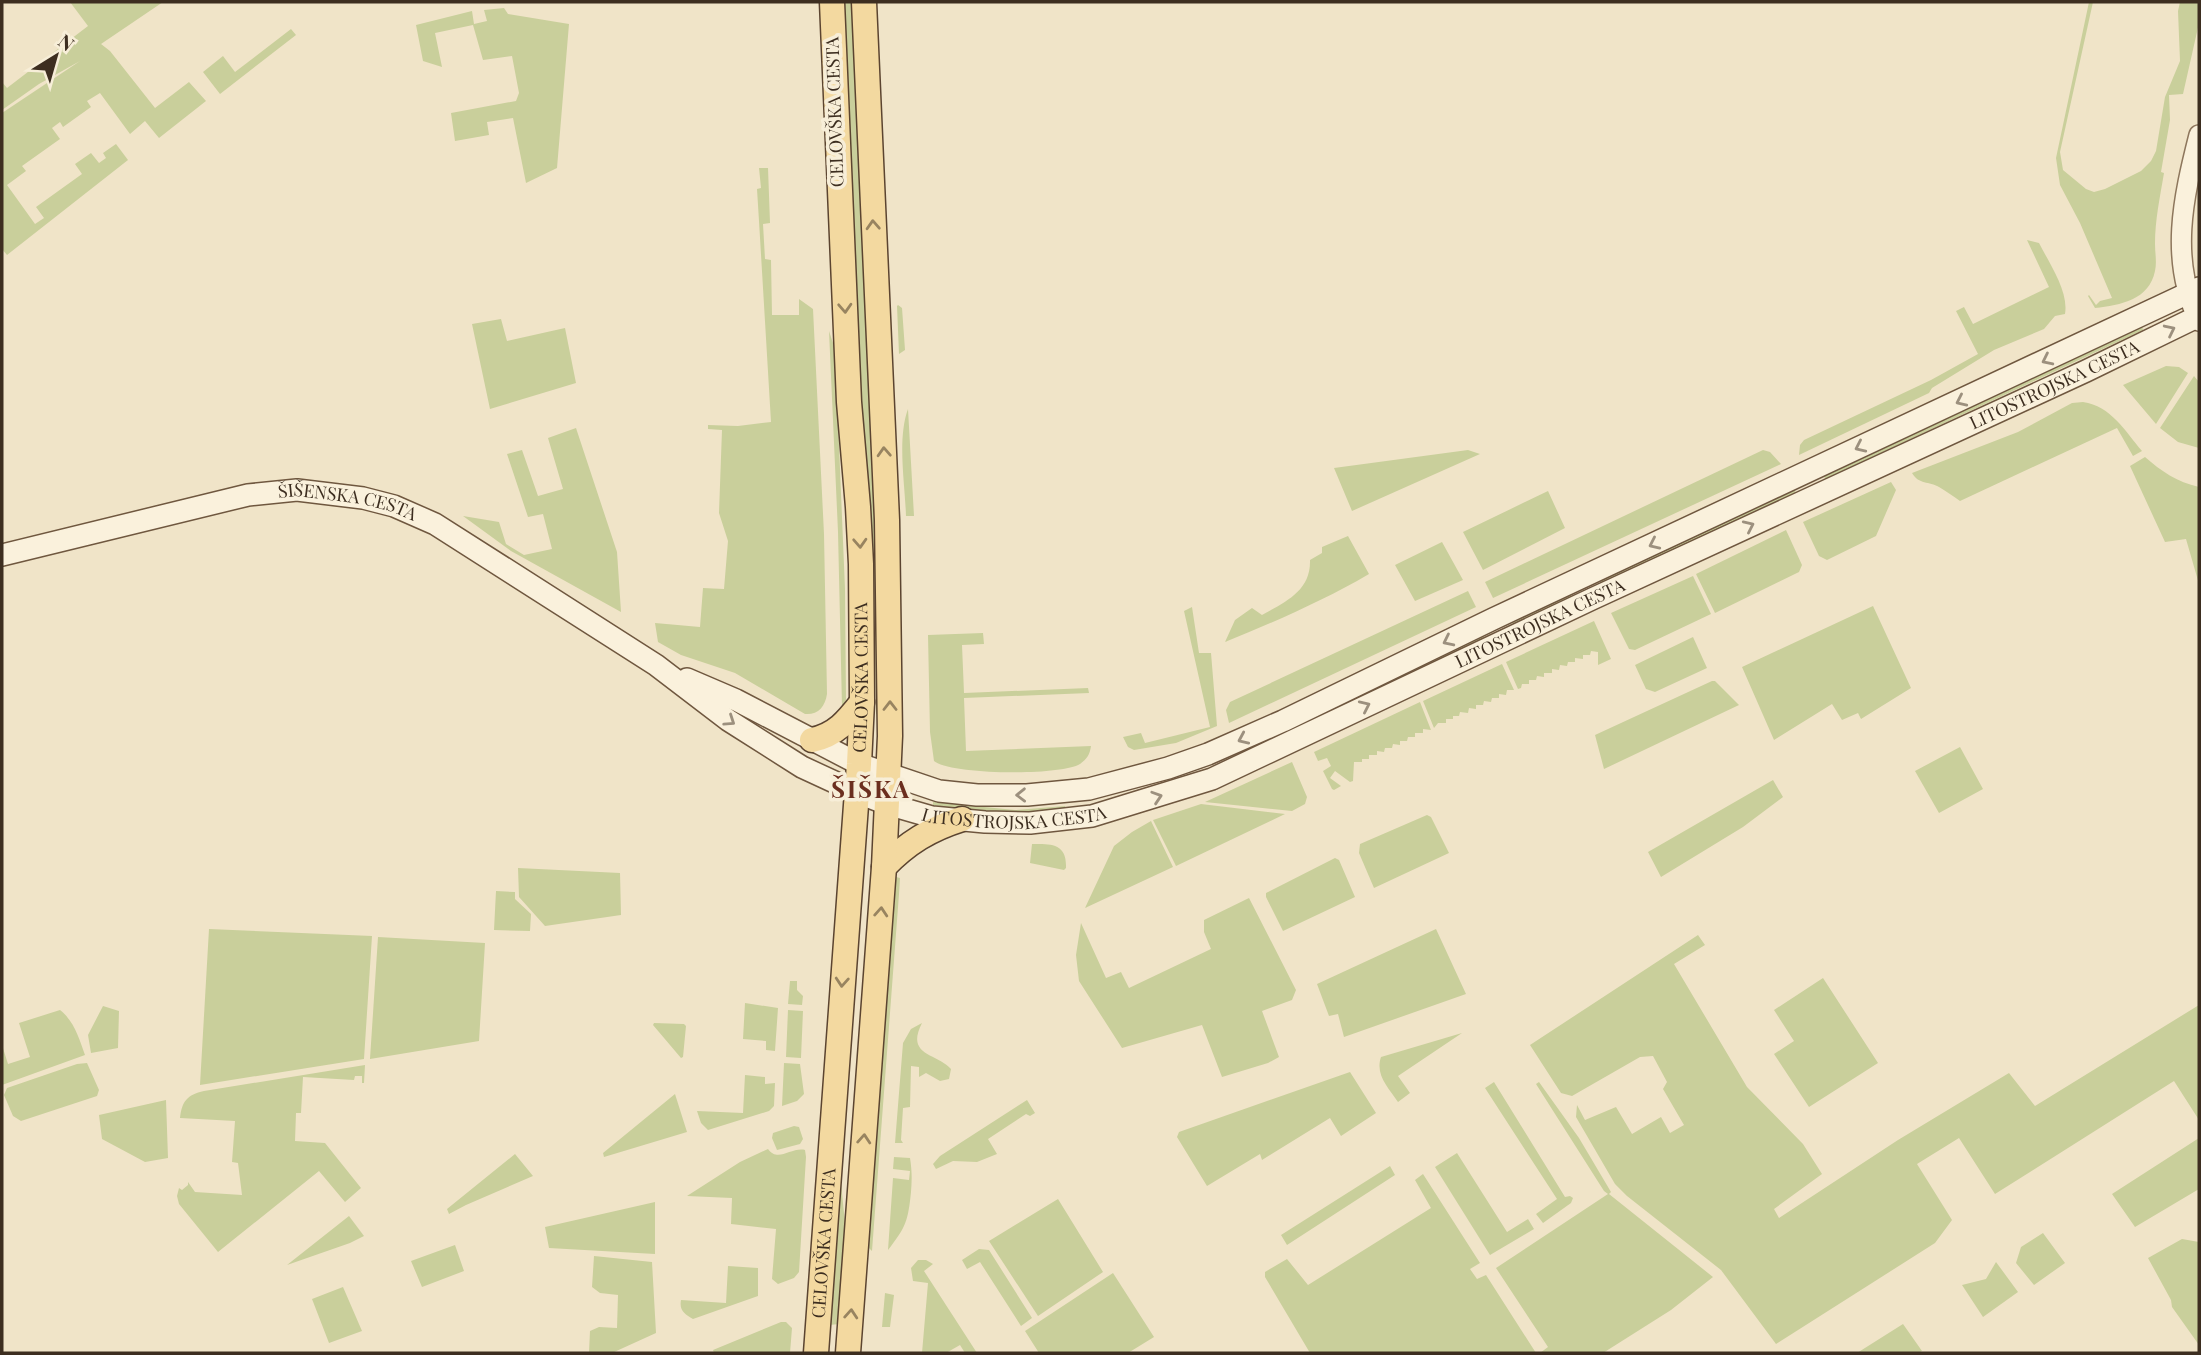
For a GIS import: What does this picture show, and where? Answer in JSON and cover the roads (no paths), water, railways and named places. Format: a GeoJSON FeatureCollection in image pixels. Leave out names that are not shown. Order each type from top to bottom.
{"type":"FeatureCollection","features":[{"type":"Feature","properties":{"kind":"main road","name":"CELOVŠKA CESTA"},"geometry":{"type":"LineString","coordinates":[[816,1353],[862,702],[859,518],[849,402],[832,2]]}},
{"type":"Feature","properties":{"kind":"main road","name":"CELOVŠKA CESTA"},"geometry":{"type":"LineString","coordinates":[[849,1353],[884,867],[891,703],[887,520],[864,2]]}},
{"type":"Feature","properties":{"kind":"main road","name":"LITOSTROJSKA CESTA"},"geometry":{"type":"LineString","coordinates":[[889,775],[939,792],[1027,795],[1089,789],[1168,768],[1208,754],[2194,290]]}},
{"type":"Feature","properties":{"kind":"main road","name":"LITOSTROJSKA CESTA"},"geometry":{"type":"LineString","coordinates":[[856,792],[932,817],[1030,823],[1092,816],[1212,779],[1592,599],[2199,318]]}},
{"type":"Feature","properties":{"kind":"main road","name":"ŠIŠENSKA CESTA"},"geometry":{"type":"LineString","coordinates":[[2,555],[248,495],[286,491],[337,493],[394,506],[435,524],[656,665],[728,720],[802,767],[856,792]]}},
{"type":"Feature","properties":{"kind":"main road","name":"ŠIŠENSKA CESTA"},"geometry":{"type":"LineString","coordinates":[[656,665],[736,700],[859,764],[889,775]]}},
{"type":"Feature","properties":{"kind":"main road"},"geometry":{"type":"LineString","coordinates":[[812,740],[827,737],[848,719],[862,702]]}},
{"type":"Feature","properties":{"kind":"main road"},"geometry":{"type":"LineString","coordinates":[[884,867],[916,838],[939,826],[962,819]]}},
{"type":"Feature","properties":{"kind":"street"},"geometry":{"type":"LineString","coordinates":[[2199,135],[2182,228],[2181,262],[2194,290],[2199,318]]}},
{"type":"Feature","properties":{"kind":"district","name":"ŠIŠKA"},"geometry":{"type":"Point","coordinates":[871,790]}}]}
